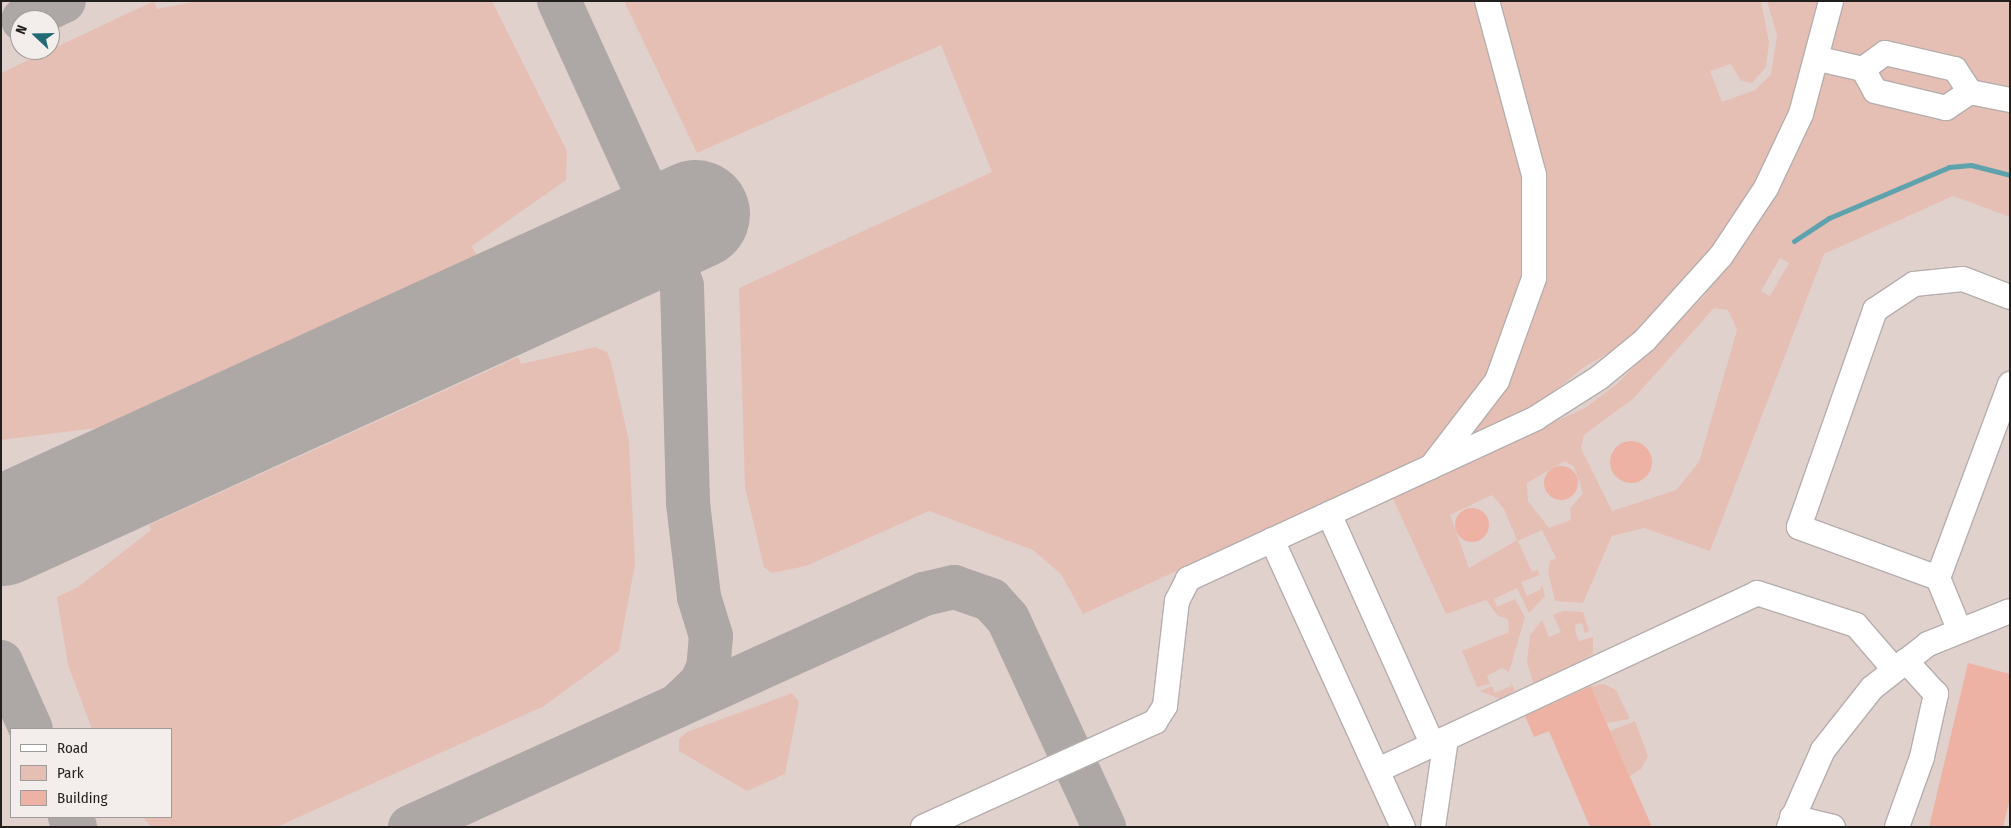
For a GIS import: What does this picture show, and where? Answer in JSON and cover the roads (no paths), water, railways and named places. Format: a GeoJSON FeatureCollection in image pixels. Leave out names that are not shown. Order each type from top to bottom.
{"type":"FeatureCollection","features":[{"type":"Feature","properties":{"kind":"street"},"geometry":{"type":"LineString","coordinates":[[1429,469],[1497,381],[1534,278],[1534,175],[1487,1]]}},
{"type":"Feature","properties":{"kind":"street"},"geometry":{"type":"LineString","coordinates":[[923,827],[1155,722],[1167,700],[1177,601],[1183,585],[1272,540],[1429,469],[1560,404],[1622,361],[1664,322],[1721,256],[1762,196],[1800,114],[1819,59],[1831,1]]}},
{"type":"Feature","properties":{"kind":"street"},"geometry":{"type":"LineString","coordinates":[[1863,69],[1885,53],[1955,69],[1970,92]]}},
{"type":"Feature","properties":{"kind":"street"},"geometry":{"type":"LineString","coordinates":[[1819,59],[1863,69],[1875,91],[1946,108],[1970,92],[2010,100]]}},
{"type":"Feature","properties":{"kind":"street"},"geometry":{"type":"LineString","coordinates":[[1938,578],[1799,527],[1876,310],[1914,284],[1963,279],[2010,297]]}},
{"type":"Feature","properties":{"kind":"street"},"geometry":{"type":"LineString","coordinates":[[1959,628],[1938,578],[2010,384]]}},
{"type":"Feature","properties":{"kind":"street"},"geometry":{"type":"LineString","coordinates":[[1329,514],[1440,742],[1433,827]]}},
{"type":"Feature","properties":{"kind":"street"},"geometry":{"type":"LineString","coordinates":[[1272,540],[1403,827]]}},
{"type":"Feature","properties":{"kind":"street"},"geometry":{"type":"LineString","coordinates":[[1378,770],[1757,593],[1856,625],[1900,665],[1936,694],[1922,757],[1897,827]]}},
{"type":"Feature","properties":{"kind":"street"},"geometry":{"type":"LineString","coordinates":[[1834,827],[1791,822],[1812,771],[1838,728],[1900,665],[1959,628],[2010,611]]}},
{"type":"Feature","properties":{"kind":"waterway"},"geometry":{"type":"LineString","coordinates":[[1794,241],[1829,218],[1949,167],[1971,165],[2010,175]]}}]}
